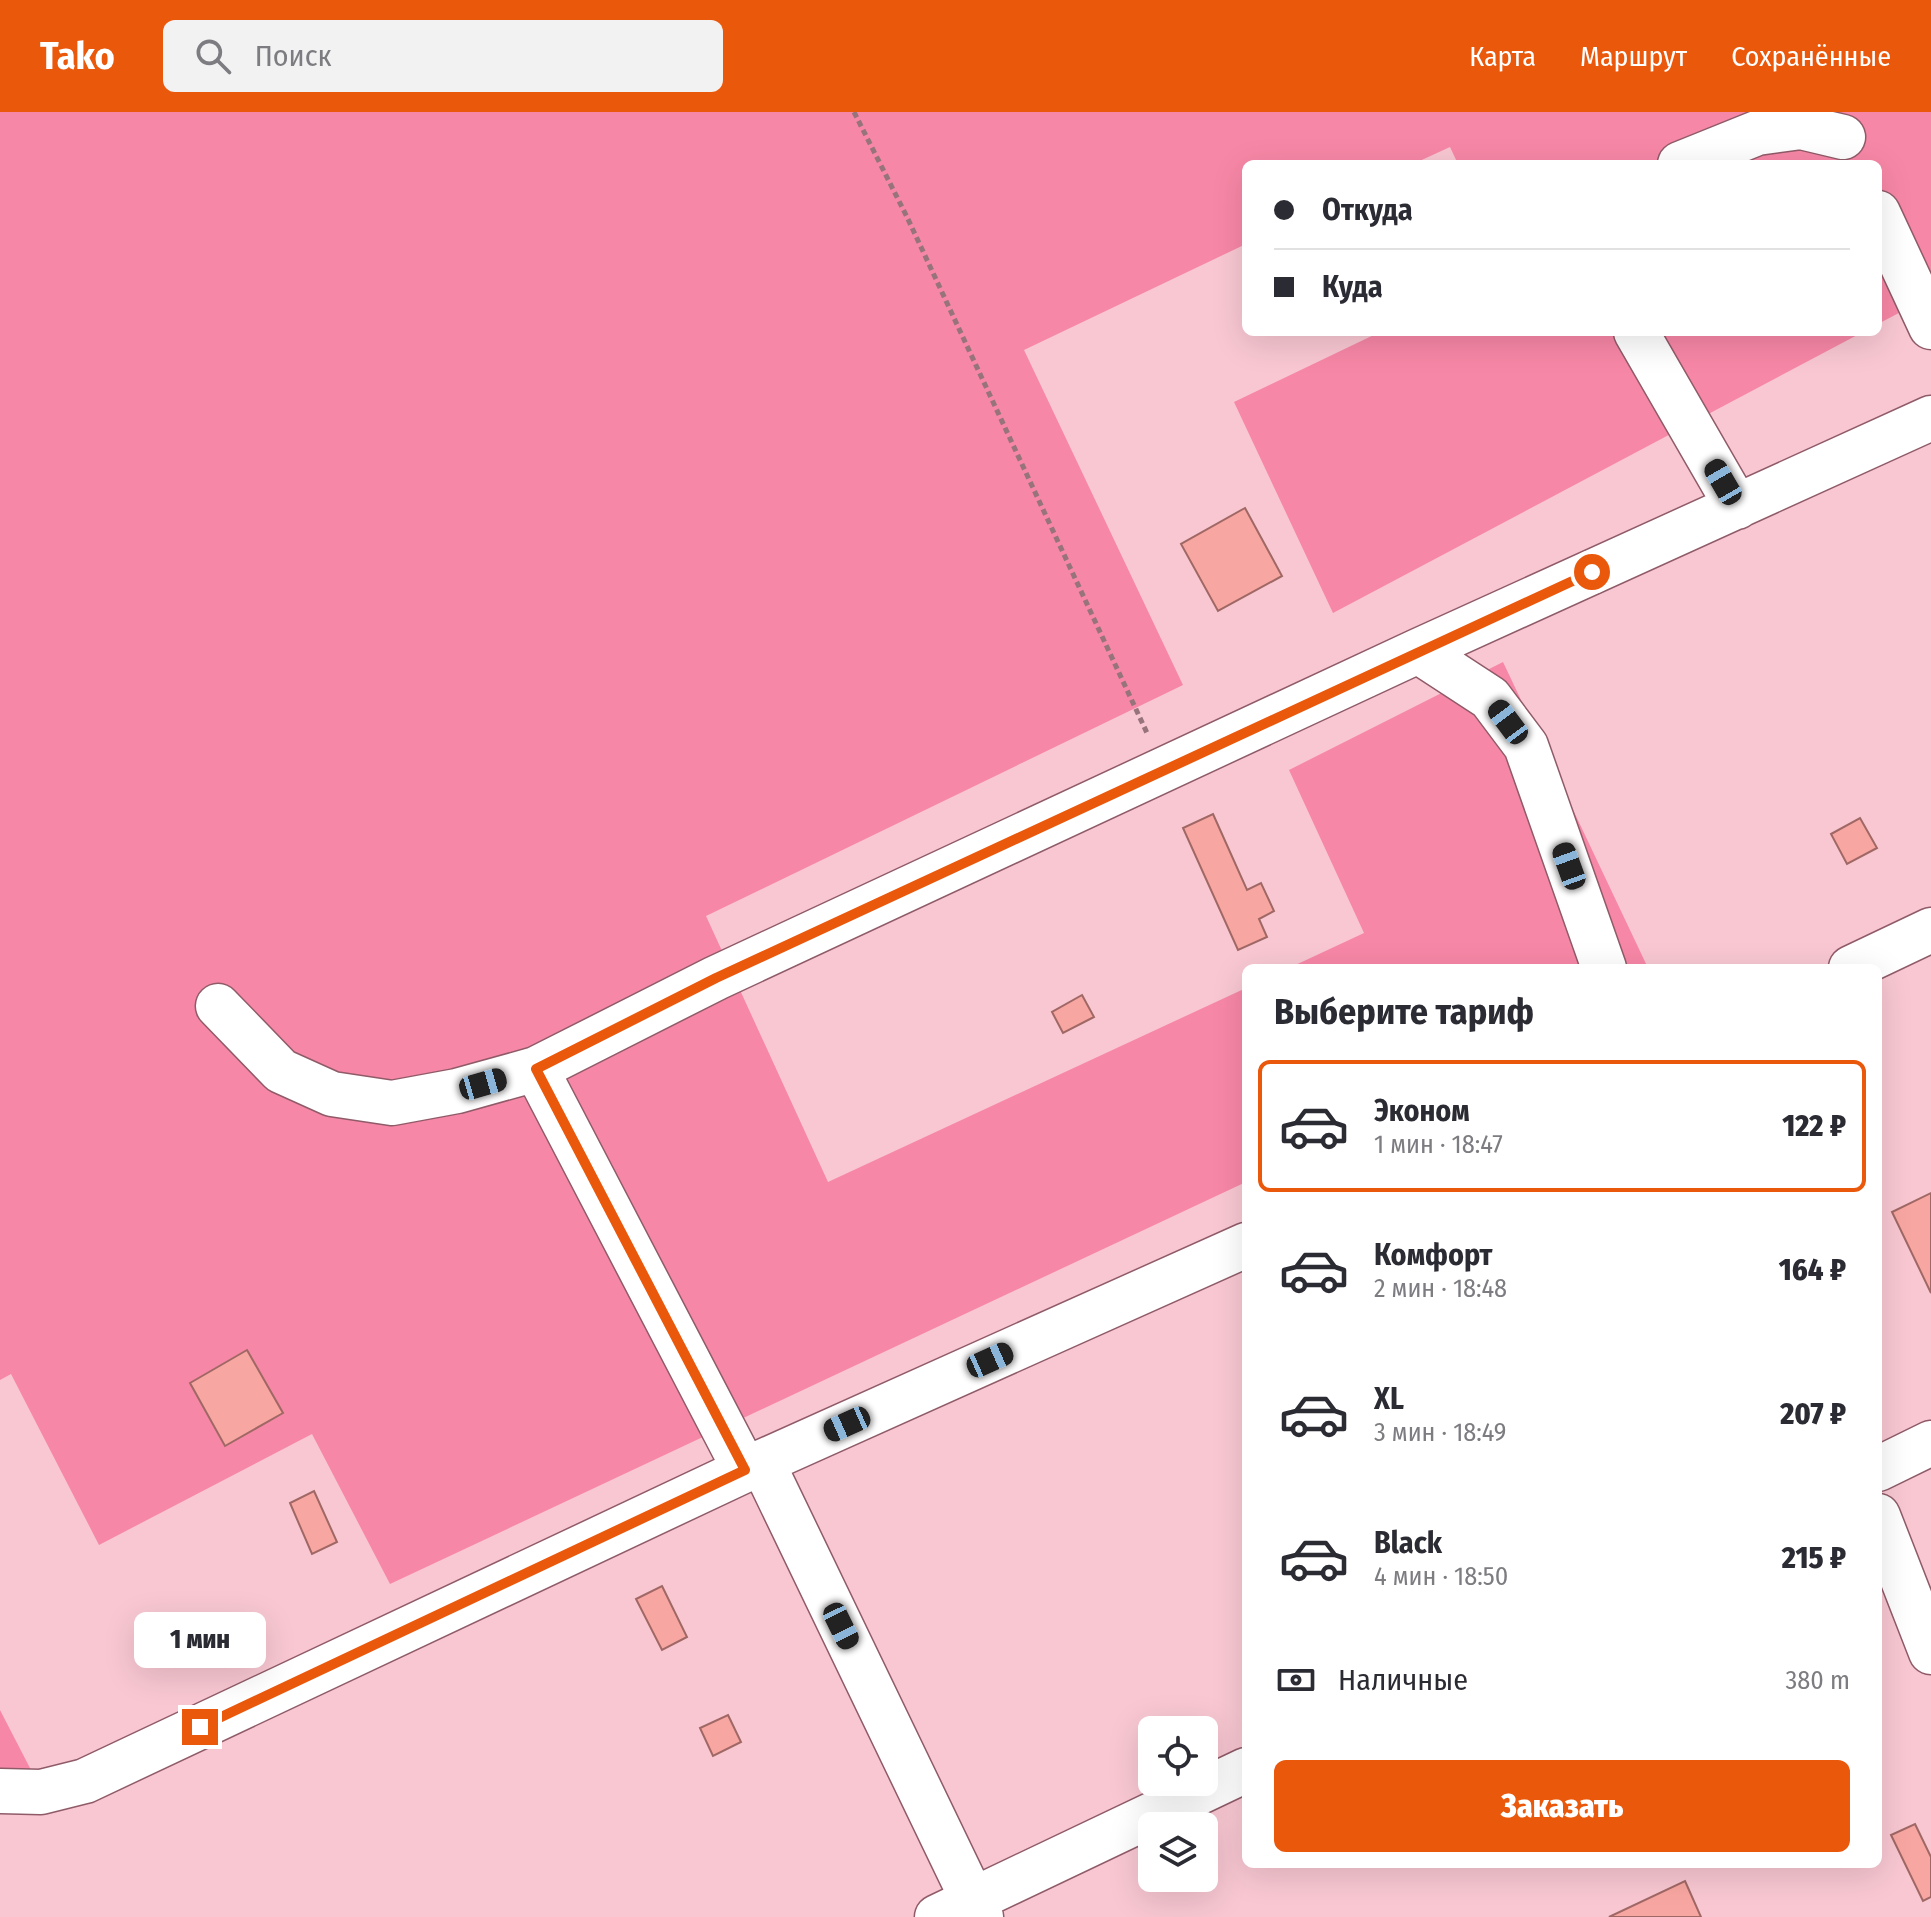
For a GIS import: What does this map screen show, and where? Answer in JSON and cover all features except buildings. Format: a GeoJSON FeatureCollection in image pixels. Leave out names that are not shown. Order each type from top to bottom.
{"type":"FeatureCollection","features":[{"type":"Feature","properties":{"kind":"street"},"geometry":{"type":"LineString","coordinates":[[1690,160],[1757,133],[1801,127],[1843,138]]}},
{"type":"Feature","properties":{"kind":"street"},"geometry":{"type":"LineString","coordinates":[[1882,222],[1931,327]]}},
{"type":"Feature","properties":{"kind":"street"},"geometry":{"type":"LineString","coordinates":[[1638,336],[1737,507]]}},
{"type":"Feature","properties":{"kind":"street"},"geometry":{"type":"LineString","coordinates":[[218,1006],[281,1071],[332,1094],[392,1103],[457,1091],[536,1069],[716,978],[1418,651],[1931,418]]}},
{"type":"Feature","properties":{"kind":"street"},"geometry":{"type":"LineString","coordinates":[[1418,651],[1490,698],[1526,746],[1603,964]]}},
{"type":"Feature","properties":{"kind":"street"},"geometry":{"type":"LineString","coordinates":[[1859,964],[1931,930]]}},
{"type":"Feature","properties":{"kind":"street"},"geometry":{"type":"LineString","coordinates":[[536,1069],[754,1466],[964,1911],[1242,1772]]}},
{"type":"Feature","properties":{"kind":"street"},"geometry":{"type":"LineString","coordinates":[[20,1792],[85,1781],[754,1466],[1242,1247]]}},
{"type":"Feature","properties":{"kind":"street"},"geometry":{"type":"LineString","coordinates":[[1882,1467],[1931,1443]]}},
{"type":"Feature","properties":{"kind":"street"},"geometry":{"type":"LineString","coordinates":[[1882,1526],[1931,1652]]}},
{"type":"Feature","properties":{"kind":"path"},"geometry":{"type":"LineString","coordinates":[[854,112],[907,217],[1164,770]]}},
{"type":"Feature","properties":{"kind":"shaded area"},"geometry":{"type":"Polygon","coordinates":[[[0,112],[1931,112],[1931,296],[1882,322],[1882,160],[1456,160],[1450,147],[1422,160],[1242,160],[1242,246],[1024,350],[1183,685],[706,916],[828,1182],[1242,990],[1242,1184],[390,1584],[312,1434],[99,1545],[11,1374],[0,1380],[0,112]]]}},
{"type":"Feature","properties":{"kind":"shaded area"},"geometry":{"type":"Polygon","coordinates":[[[1372,336],[1855,336],[1333,613],[1234,402],[1372,336]]]}},
{"type":"Feature","properties":{"kind":"shaded area"},"geometry":{"type":"Polygon","coordinates":[[[1503,662],[1646,964],[1298,964],[1364,933],[1289,770],[1503,662]]]}},
{"type":"Feature","properties":{"kind":"shaded area"},"geometry":{"type":"Polygon","coordinates":[[[0,1710],[31,1770],[0,1786],[0,1710]]]}},
{"type":"Feature","properties":{"kind":"route"},"geometry":{"type":"LineString","coordinates":[[200,1727],[745,1470],[536,1069],[716,978],[1592,572]]}}]}
